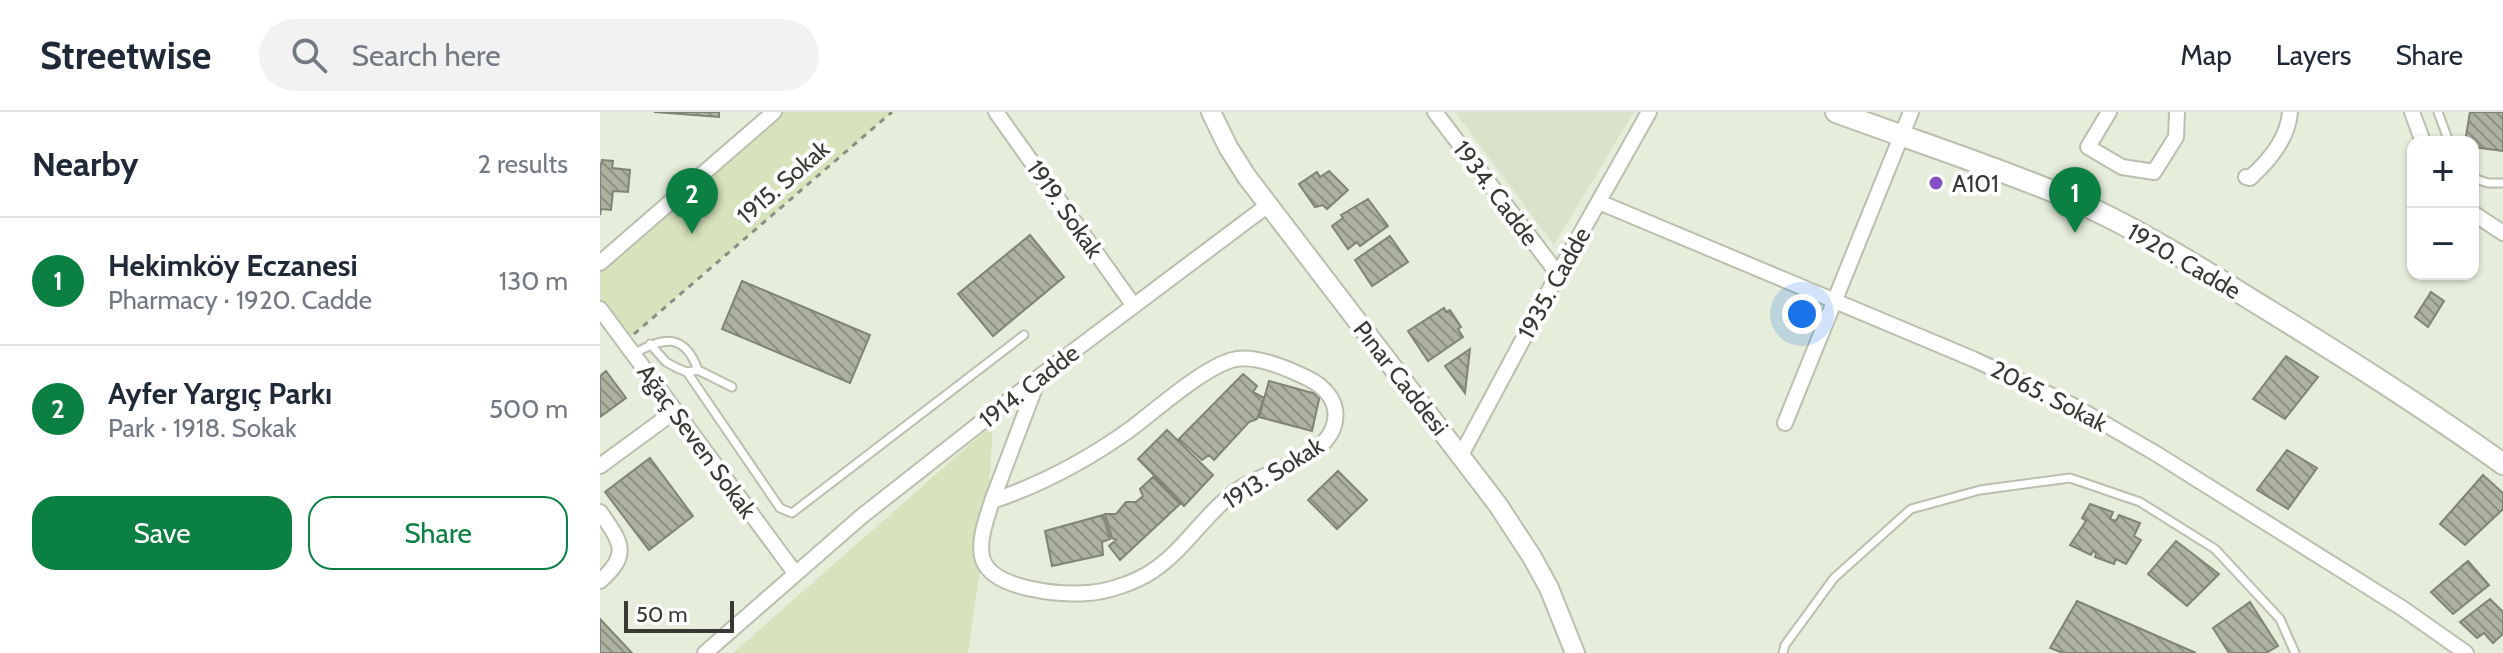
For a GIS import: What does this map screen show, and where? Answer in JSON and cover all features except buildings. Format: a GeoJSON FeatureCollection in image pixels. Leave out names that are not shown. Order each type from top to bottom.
{"type":"FeatureCollection","features":[{"type":"Feature","properties":{"kind":"main road","name":"1920. Cadde"},"geometry":{"type":"LineString","coordinates":[[1836,112],[2064,196],[2113,220],[2338,353],[2431,412],[2503,464]]}},
{"type":"Feature","properties":{"kind":"street"},"geometry":{"type":"LineString","coordinates":[[600,263],[774,112]]}},
{"type":"Feature","properties":{"kind":"street","name":"1919. Sokak"},"geometry":{"type":"LineString","coordinates":[[996,112],[1134,306]]}},
{"type":"Feature","properties":{"kind":"street","name":"Pınar Caddesi"},"geometry":{"type":"LineString","coordinates":[[1211,112],[1228,147],[1268,205],[1461,455],[1532,557],[1549,588],[1575,653]]}},
{"type":"Feature","properties":{"kind":"street","name":"1934. Cadde"},"geometry":{"type":"LineString","coordinates":[[1435,112],[1558,274]]}},
{"type":"Feature","properties":{"kind":"street","name":"1935. Cadde"},"geometry":{"type":"LineString","coordinates":[[1461,455],[1649,112]]}},
{"type":"Feature","properties":{"kind":"street"},"geometry":{"type":"LineString","coordinates":[[1785,423],[1911,112]]}},
{"type":"Feature","properties":{"kind":"street"},"geometry":{"type":"LineString","coordinates":[[2109,112],[2088,147],[2122,167],[2154,172],[2176,137],[2177,112]]}},
{"type":"Feature","properties":{"kind":"street"},"geometry":{"type":"LineString","coordinates":[[2246,177],[2250,178],[2272,159],[2290,120],[2290,112]]}},
{"type":"Feature","properties":{"kind":"street"},"geometry":{"type":"LineString","coordinates":[[2412,112],[2421,136]]}},
{"type":"Feature","properties":{"kind":"street","name":"2065. Sokak"},"geometry":{"type":"LineString","coordinates":[[1599,202],[1973,359],[2074,406],[2155,453],[2376,592],[2466,653]]}},
{"type":"Feature","properties":{"kind":"street","name":"1914. Cadde"},"geometry":{"type":"LineString","coordinates":[[705,653],[862,516],[1039,377],[1268,205]]}},
{"type":"Feature","properties":{"kind":"street"},"geometry":{"type":"LineString","coordinates":[[2479,217],[2503,233]]}},
{"type":"Feature","properties":{"kind":"street","name":"Ağaç Seven Sokak"},"geometry":{"type":"LineString","coordinates":[[600,309],[795,573]]}},
{"type":"Feature","properties":{"kind":"street","name":"1913. Sokak"},"geometry":{"type":"LineString","coordinates":[[992,501],[1028,488],[1074,465],[1199,379],[1235,359],[1269,364],[1312,380],[1326,392],[1334,406],[1335,423],[1331,435],[1321,446],[1240,489],[1163,563],[1145,576],[1088,593],[1029,588],[1002,581],[989,571],[982,558],[984,532],[992,501],[1039,377]]}},
{"type":"Feature","properties":{"kind":"street"},"geometry":{"type":"LineString","coordinates":[[600,466],[675,411]]}},
{"type":"Feature","properties":{"kind":"street"},"geometry":{"type":"LineString","coordinates":[[600,512],[614,531],[620,554],[616,567],[600,581]]}},
{"type":"Feature","properties":{"kind":"lane"},"geometry":{"type":"LineString","coordinates":[[2438,112],[2447,136]]}},
{"type":"Feature","properties":{"kind":"lane"},"geometry":{"type":"LineString","coordinates":[[2479,180],[2503,183]]}},
{"type":"Feature","properties":{"kind":"lane"},"geometry":{"type":"LineString","coordinates":[[650,344],[666,362],[687,372],[780,508],[792,513],[1024,335]]}},
{"type":"Feature","properties":{"kind":"lane"},"geometry":{"type":"LineString","coordinates":[[629,348],[663,340],[678,344],[688,352],[698,370],[732,387]]}},
{"type":"Feature","properties":{"kind":"lane"},"geometry":{"type":"LineString","coordinates":[[687,372],[698,370]]}},
{"type":"Feature","properties":{"kind":"lane"},"geometry":{"type":"LineString","coordinates":[[1783,653],[1785,645],[1834,578],[1911,509],[1980,490],[2070,478],[2140,502],[2215,549],[2280,619],[2295,653]]}},
{"type":"Feature","properties":{"kind":"path","name":"1915. Sokak"},"geometry":{"type":"LineString","coordinates":[[629,348],[892,112]]}},
{"type":"Feature","properties":{"kind":"shaded area"},"geometry":{"type":"Polygon","coordinates":[[[774,112],[892,112],[624,342],[600,309],[600,263],[774,112]]]}},
{"type":"Feature","properties":{"kind":"shaded area"},"geometry":{"type":"Polygon","coordinates":[[[1455,112],[1634,112],[1554,245],[1455,112]]]}},
{"type":"Feature","properties":{"kind":"shaded area"},"geometry":{"type":"Polygon","coordinates":[[[993,424],[987,520],[968,653],[733,653],[993,424]]]}},
{"type":"Feature","properties":{"kind":"place","name":"A101"},"geometry":{"type":"Point","coordinates":[1936,183]}},
{"type":"Feature","properties":{"kind":"place","name":"Hekimköy Eczanesi"},"geometry":{"type":"Point","coordinates":[2075,233]}},
{"type":"Feature","properties":{"kind":"place","name":"Ayfer Yargıç Parkı"},"geometry":{"type":"Point","coordinates":[692,234]}}]}
